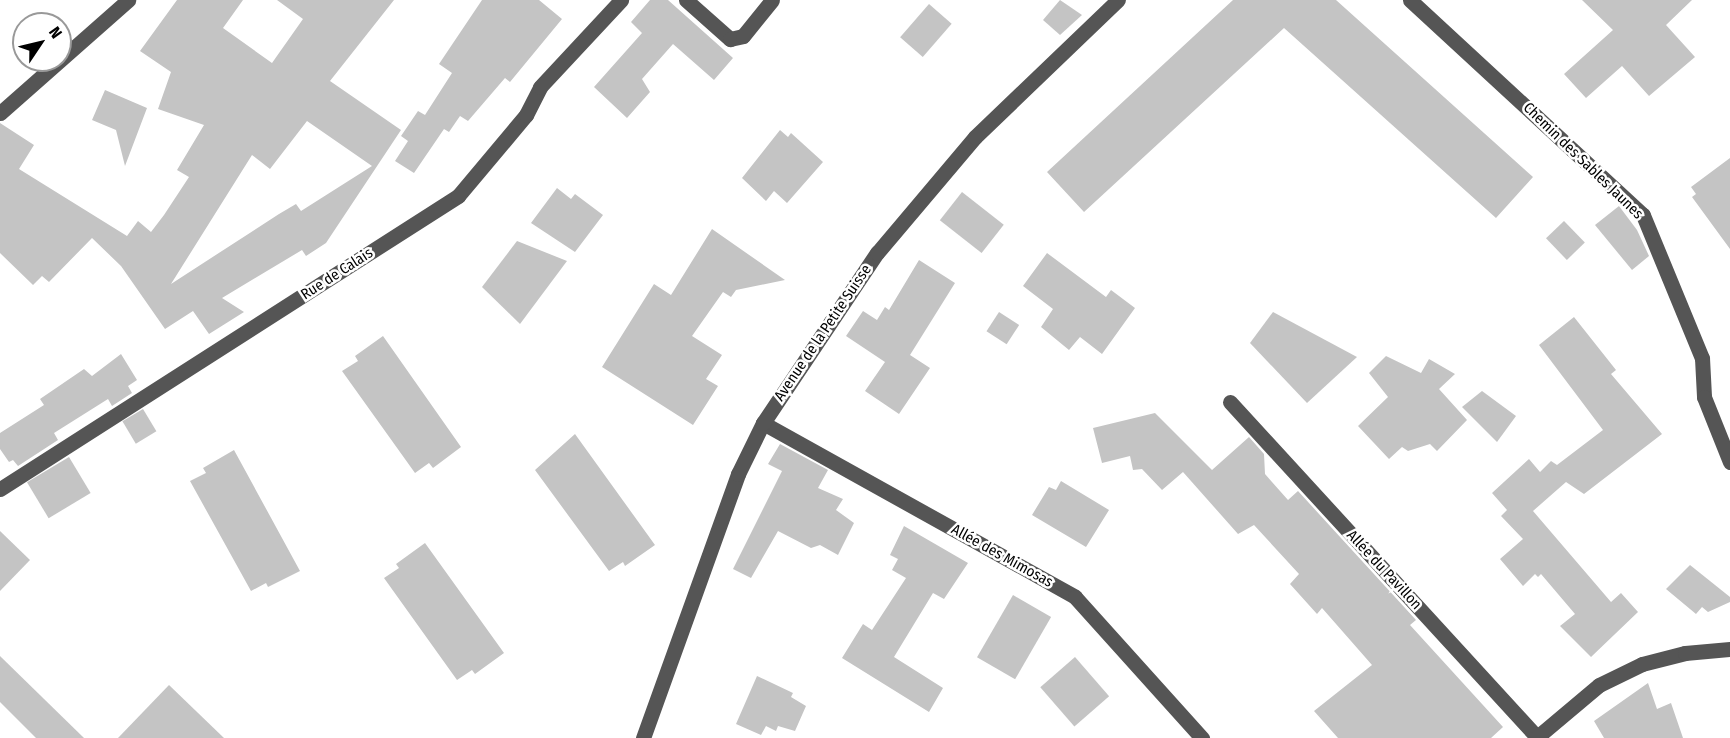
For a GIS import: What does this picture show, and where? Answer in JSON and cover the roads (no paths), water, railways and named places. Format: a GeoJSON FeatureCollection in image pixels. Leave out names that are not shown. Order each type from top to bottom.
{"type":"FeatureCollection","features":[{"type":"Feature","properties":{"kind":"street"},"geometry":{"type":"LineString","coordinates":[[0,113],[128,0]]}},
{"type":"Feature","properties":{"kind":"street","name":"Rue de Calais"},"geometry":{"type":"LineString","coordinates":[[0,489],[458,196],[526,115],[540,87],[621,0]]}},
{"type":"Feature","properties":{"kind":"street"},"geometry":{"type":"LineString","coordinates":[[686,0],[730,39],[743,36],[772,0]]}},
{"type":"Feature","properties":{"kind":"street","name":"Avenue de la Petite Suisse"},"geometry":{"type":"LineString","coordinates":[[642,738],[738,474],[763,423],[877,253],[967,146],[1118,0]]}},
{"type":"Feature","properties":{"kind":"street","name":"Chemin des Sables Jaunes"},"geometry":{"type":"LineString","coordinates":[[1410,0],[1643,215],[1702,358],[1704,397],[1730,462]]}},
{"type":"Feature","properties":{"kind":"street","name":"Allée du Pavillon"},"geometry":{"type":"LineString","coordinates":[[1230,402],[1538,738]]}},
{"type":"Feature","properties":{"kind":"street","name":"Allée des Mimosas"},"geometry":{"type":"LineString","coordinates":[[763,423],[1075,597],[1202,738]]}},
{"type":"Feature","properties":{"kind":"street"},"geometry":{"type":"LineString","coordinates":[[1538,738],[1599,685],[1642,664],[1685,653],[1730,650]]}}]}
